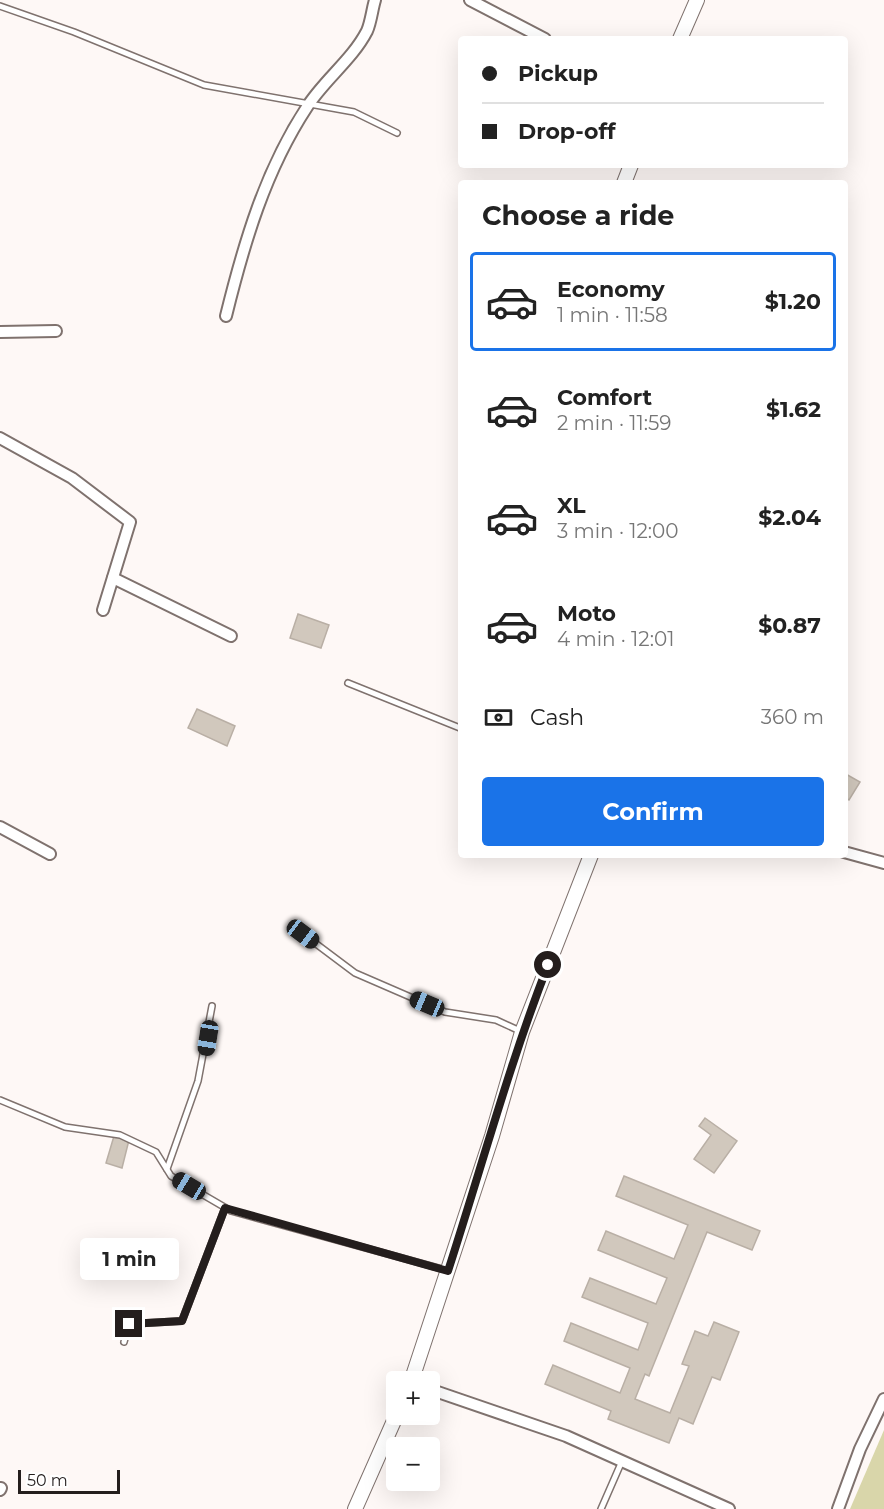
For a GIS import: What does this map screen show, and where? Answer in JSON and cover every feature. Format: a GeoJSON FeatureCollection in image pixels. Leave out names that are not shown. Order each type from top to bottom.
{"type":"FeatureCollection","features":[{"type":"Feature","properties":{"kind":"street"},"geometry":{"type":"LineString","coordinates":[[226,316],[245,239],[271,174],[308,106],[331,80],[367,30],[375,0]]}},
{"type":"Feature","properties":{"kind":"street"},"geometry":{"type":"LineString","coordinates":[[470,0],[539,36]]}},
{"type":"Feature","properties":{"kind":"street"},"geometry":{"type":"LineString","coordinates":[[681,36],[697,0]]}},
{"type":"Feature","properties":{"kind":"street"},"geometry":{"type":"LineString","coordinates":[[0,332],[56,331]]}},
{"type":"Feature","properties":{"kind":"street"},"geometry":{"type":"LineString","coordinates":[[0,438],[72,478],[130,522],[103,610]]}},
{"type":"Feature","properties":{"kind":"street"},"geometry":{"type":"LineString","coordinates":[[112,578],[231,636]]}},
{"type":"Feature","properties":{"kind":"street"},"geometry":{"type":"LineString","coordinates":[[0,827],[50,854]]}},
{"type":"Feature","properties":{"kind":"street"},"geometry":{"type":"LineString","coordinates":[[848,853],[884,863]]}},
{"type":"Feature","properties":{"kind":"street"},"geometry":{"type":"LineString","coordinates":[[415,1371],[492,1136],[522,1032],[590,858]]}},
{"type":"Feature","properties":{"kind":"street"},"geometry":{"type":"LineString","coordinates":[[440,1393],[566,1436],[729,1509]]}},
{"type":"Feature","properties":{"kind":"street"},"geometry":{"type":"LineString","coordinates":[[838,1509],[860,1449],[884,1399]]}},
{"type":"Feature","properties":{"kind":"street"},"geometry":{"type":"LineString","coordinates":[[355,1509],[392,1425]]}},
{"type":"Feature","properties":{"kind":"lane"},"geometry":{"type":"LineString","coordinates":[[0,6],[74,32],[204,85],[308,106],[354,112],[397,133]]}},
{"type":"Feature","properties":{"kind":"lane"},"geometry":{"type":"LineString","coordinates":[[348,683],[458,727]]}},
{"type":"Feature","properties":{"kind":"lane"},"geometry":{"type":"LineString","coordinates":[[303,934],[356,973],[445,1012],[496,1020],[522,1032]]}},
{"type":"Feature","properties":{"kind":"lane"},"geometry":{"type":"LineString","coordinates":[[167,1168],[198,1080],[212,1006]]}},
{"type":"Feature","properties":{"kind":"lane"},"geometry":{"type":"LineString","coordinates":[[0,1100],[65,1127],[120,1135],[156,1152],[171,1176],[225,1208],[448,1271]]}},
{"type":"Feature","properties":{"kind":"lane"},"geometry":{"type":"LineString","coordinates":[[124,1342],[129,1324],[182,1321],[225,1208]]}},
{"type":"Feature","properties":{"kind":"lane"},"geometry":{"type":"LineString","coordinates":[[601,1509],[622,1461]]}},
{"type":"Feature","properties":{"kind":"shaded area"},"geometry":{"type":"Polygon","coordinates":[[[884,1430],[884,1509],[850,1509],[884,1430]]]}},
{"type":"Feature","properties":{"kind":"building"},"geometry":{"type":"Polygon","coordinates":[[[298,614],[329,625],[321,648],[290,638],[298,614]]]}},
{"type":"Feature","properties":{"kind":"building"},"geometry":{"type":"Polygon","coordinates":[[[197,709],[235,726],[227,746],[188,728],[197,709]]]}},
{"type":"Feature","properties":{"kind":"building"},"geometry":{"type":"Polygon","coordinates":[[[848,775],[860,782],[848,799],[848,775]]]}},
{"type":"Feature","properties":{"kind":"building"},"geometry":{"type":"Polygon","coordinates":[[[705,1118],[737,1141],[714,1173],[694,1159],[711,1135],[699,1126],[705,1118]]]}},
{"type":"Feature","properties":{"kind":"building"},"geometry":{"type":"Polygon","coordinates":[[[114,1136],[129,1140],[122,1168],[106,1163],[114,1136]]]}},
{"type":"Feature","properties":{"kind":"building"},"geometry":{"type":"Polygon","coordinates":[[[624,1176],[760,1231],[752,1250],[707,1232],[649,1376],[645,1374],[635,1399],[670,1413],[689,1366],[682,1364],[695,1331],[708,1336],[714,1322],[739,1332],[720,1380],[712,1377],[693,1424],[679,1418],[669,1443],[608,1419],[611,1411],[545,1384],[553,1365],[620,1393],[630,1368],[564,1341],[571,1323],[638,1350],[648,1323],[582,1297],[590,1278],[656,1304],[667,1278],[598,1250],[606,1231],[674,1259],[688,1225],[616,1196],[624,1176]]]}},
{"type":"Feature","properties":{"kind":"route"},"geometry":{"type":"LineString","coordinates":[[129,1324],[182,1321],[225,1208],[448,1271],[492,1136],[522,1032],[548,965]]}}]}
